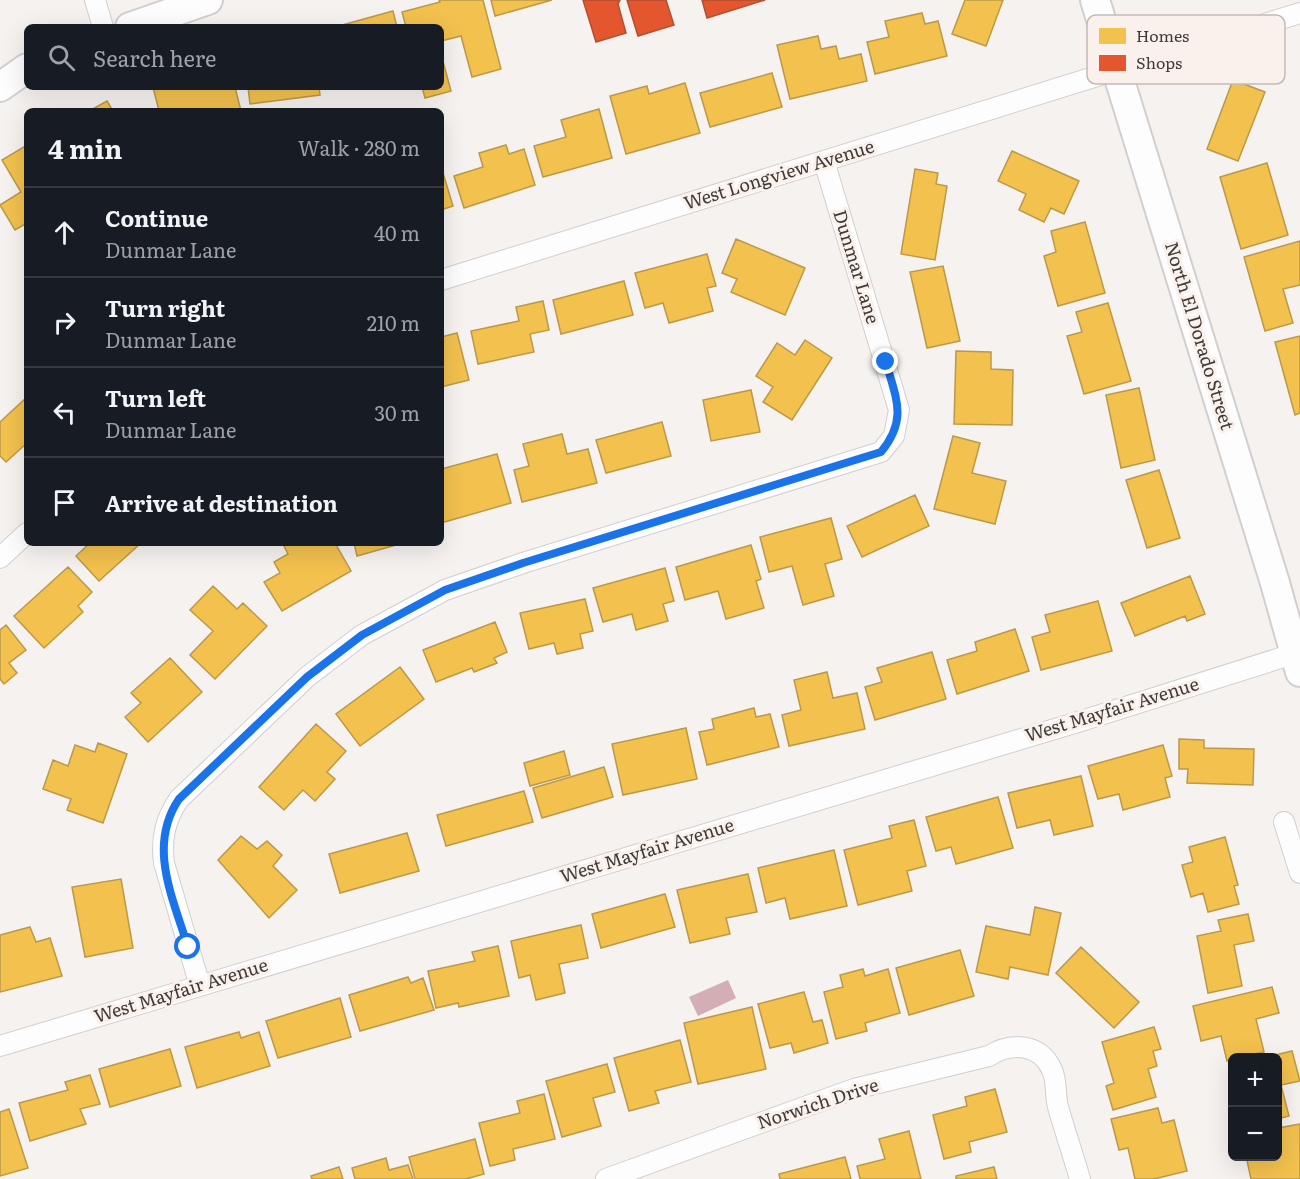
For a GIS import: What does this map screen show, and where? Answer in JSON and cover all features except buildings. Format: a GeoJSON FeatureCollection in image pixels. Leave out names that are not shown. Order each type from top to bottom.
{"type":"FeatureCollection","features":[{"type":"Feature","properties":{"kind":"main road"},"geometry":{"type":"LineString","coordinates":[[139,24],[208,0]]}},
{"type":"Feature","properties":{"kind":"main road","name":"North El Dorado Street"},"geometry":{"type":"LineString","coordinates":[[1095,0],[1100,15]]}},
{"type":"Feature","properties":{"kind":"main road"},"geometry":{"type":"LineString","coordinates":[[0,87],[24,70]]}},
{"type":"Feature","properties":{"kind":"main road","name":"North El Dorado Street"},"geometry":{"type":"LineString","coordinates":[[1122,84],[1275,582],[1296,663]]}},
{"type":"Feature","properties":{"kind":"street"},"geometry":{"type":"LineString","coordinates":[[95,0],[102,24]]}},
{"type":"Feature","properties":{"kind":"street","name":"West Longview Avenue"},"geometry":{"type":"LineString","coordinates":[[1285,18],[1300,13]]}},
{"type":"Feature","properties":{"kind":"street","name":"West Longview Avenue"},"geometry":{"type":"LineString","coordinates":[[444,279],[1087,80]]}},
{"type":"Feature","properties":{"kind":"street","name":"Dunmar Lane"},"geometry":{"type":"LineString","coordinates":[[200,986],[164,863],[162,846],[169,814],[179,799],[307,677],[362,635],[445,590],[523,563],[881,452],[894,436],[899,410],[824,161]]}},
{"type":"Feature","properties":{"kind":"street"},"geometry":{"type":"LineString","coordinates":[[0,558],[24,536]]}},
{"type":"Feature","properties":{"kind":"street","name":"West Mayfair Avenue"},"geometry":{"type":"LineString","coordinates":[[0,1046],[1078,722],[1296,663]]}},
{"type":"Feature","properties":{"kind":"street"},"geometry":{"type":"LineString","coordinates":[[1284,822],[1300,873]]}},
{"type":"Feature","properties":{"kind":"street","name":"Norwich Drive"},"geometry":{"type":"LineString","coordinates":[[606,1179],[854,1089],[989,1056],[1004,1047],[1027,1047],[1034,1050],[1044,1058],[1053,1071],[1057,1103],[1080,1179]]}},
{"type":"Feature","properties":{"kind":"shaded area"},"geometry":{"type":"Polygon","coordinates":[[[728,980],[736,998],[698,1016],[689,997],[728,980]]]}},
{"type":"Feature","properties":{"kind":"route"},"geometry":{"type":"LineString","coordinates":[[188,947],[164,863],[162,846],[164,828],[169,814],[179,799],[307,677],[362,635],[445,590],[523,563],[881,452],[894,436],[899,410],[886,362]]}}]}
